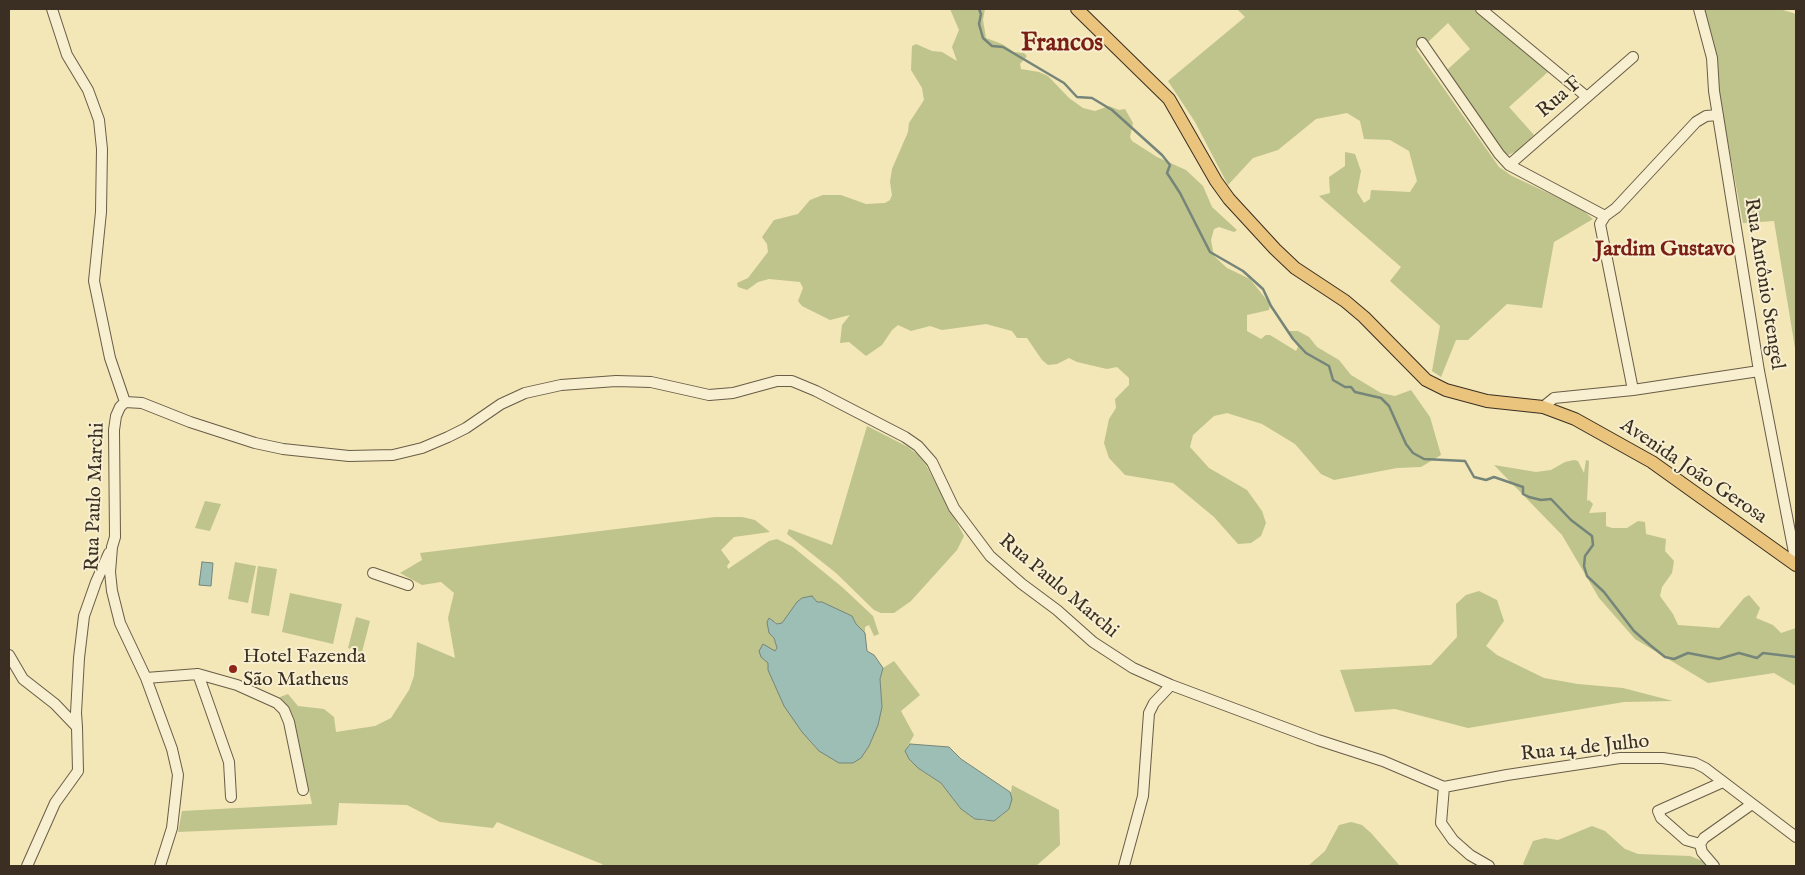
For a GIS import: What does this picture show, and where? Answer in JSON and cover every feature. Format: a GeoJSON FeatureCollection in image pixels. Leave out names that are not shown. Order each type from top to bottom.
{"type":"FeatureCollection","features":[{"type":"Feature","properties":{"kind":"main road","name":"Avenida João Gerosa"},"geometry":{"type":"LineString","coordinates":[[1077,9],[1169,99],[1216,181],[1229,199],[1295,268],[1345,301],[1364,317],[1414,369],[1435,385],[1487,401],[1543,407],[1582,423],[1652,462],[1796,564]]}},
{"type":"Feature","properties":{"kind":"street"},"geometry":{"type":"LineString","coordinates":[[52,9],[67,55],[88,90],[99,120],[102,141],[101,212],[94,281],[110,358],[125,402]]}},
{"type":"Feature","properties":{"kind":"street"},"geometry":{"type":"LineString","coordinates":[[1481,9],[1587,97]]}},
{"type":"Feature","properties":{"kind":"street","name":"Rua Antônio Stengel"},"geometry":{"type":"LineString","coordinates":[[1700,9],[1712,58],[1718,116],[1758,371],[1796,564]]}},
{"type":"Feature","properties":{"kind":"street"},"geometry":{"type":"LineString","coordinates":[[1422,43],[1509,166],[1605,216]]}},
{"type":"Feature","properties":{"kind":"street","name":"Rua F"},"geometry":{"type":"LineString","coordinates":[[1509,166],[1633,57]]}},
{"type":"Feature","properties":{"kind":"street"},"geometry":{"type":"LineString","coordinates":[[1633,390],[1600,224],[1605,216],[1616,208],[1696,122],[1706,116],[1718,116]]}},
{"type":"Feature","properties":{"kind":"street"},"geometry":{"type":"LineString","coordinates":[[1543,407],[1554,398],[1633,390],[1758,371]]}},
{"type":"Feature","properties":{"kind":"street","name":"Rua Paulo Marchi"},"geometry":{"type":"LineString","coordinates":[[160,866],[172,828],[178,775],[172,749],[146,678],[116,609],[110,572],[112,548],[115,538],[115,423],[120,407],[125,402],[142,403],[218,431],[283,449],[349,456],[386,455],[408,453],[422,448],[466,428],[501,404],[517,396],[561,385],[601,382],[651,382],[709,395],[733,393],[777,381],[792,381],[816,391],[905,437],[918,446],[932,462],[964,524],[990,556],[1093,642],[1133,668],[1171,685],[1318,740],[1383,760],[1444,787]]}},
{"type":"Feature","properties":{"kind":"street"},"geometry":{"type":"LineString","coordinates":[[27,866],[55,803],[78,771],[76,713],[79,658],[84,616],[96,582],[112,548]]}},
{"type":"Feature","properties":{"kind":"street"},"geometry":{"type":"LineString","coordinates":[[373,573],[408,585]]}},
{"type":"Feature","properties":{"kind":"street"},"geometry":{"type":"LineString","coordinates":[[9,655],[23,678],[55,704],[77,727]]}},
{"type":"Feature","properties":{"kind":"street"},"geometry":{"type":"LineString","coordinates":[[146,678],[198,674],[237,686],[277,702],[284,710],[289,722],[303,790]]}},
{"type":"Feature","properties":{"kind":"street"},"geometry":{"type":"LineString","coordinates":[[198,674],[229,762],[231,797]]}},
{"type":"Feature","properties":{"kind":"street"},"geometry":{"type":"LineString","coordinates":[[1124,866],[1143,796],[1149,713],[1154,703],[1171,685]]}},
{"type":"Feature","properties":{"kind":"street","name":"Rua 14 de Julho"},"geometry":{"type":"LineString","coordinates":[[1444,787],[1562,766],[1640,757],[1695,763],[1705,768],[1796,837]]}},
{"type":"Feature","properties":{"kind":"street"},"geometry":{"type":"LineString","coordinates":[[1700,844],[1686,840],[1658,814],[1658,811],[1723,782]]}},
{"type":"Feature","properties":{"kind":"street"},"geometry":{"type":"LineString","coordinates":[[1444,787],[1441,823],[1453,840],[1470,855],[1489,866]]}},
{"type":"Feature","properties":{"kind":"street"},"geometry":{"type":"LineString","coordinates":[[1700,844],[1704,838],[1752,804]]}},
{"type":"Feature","properties":{"kind":"street"},"geometry":{"type":"LineString","coordinates":[[1700,844],[1706,860],[1714,866]]}},
{"type":"Feature","properties":{"kind":"green space"},"geometry":{"type":"Polygon","coordinates":[[[950,9],[985,9],[983,20],[986,38],[1002,44],[1014,52],[1024,53],[1027,56],[1020,64],[1021,69],[1039,72],[1048,76],[1069,98],[1083,108],[1095,111],[1109,106],[1119,110],[1125,109],[1133,123],[1130,137],[1132,141],[1157,157],[1186,170],[1203,186],[1212,207],[1237,230],[1234,232],[1219,227],[1214,229],[1211,240],[1214,256],[1227,268],[1250,279],[1270,304],[1269,310],[1247,315],[1247,331],[1261,339],[1266,335],[1270,335],[1296,351],[1298,347],[1287,331],[1298,331],[1309,337],[1317,347],[1339,360],[1351,375],[1381,393],[1395,396],[1411,390],[1430,417],[1441,455],[1421,467],[1397,468],[1334,480],[1321,474],[1295,444],[1262,424],[1227,413],[1214,416],[1193,435],[1190,447],[1209,468],[1247,490],[1262,511],[1266,523],[1261,536],[1251,543],[1238,544],[1214,517],[1173,483],[1125,475],[1109,458],[1104,443],[1109,419],[1116,408],[1115,399],[1129,385],[1129,378],[1117,367],[1107,369],[1077,362],[1069,358],[1057,364],[1048,365],[1042,360],[1027,338],[1017,338],[1012,331],[986,324],[942,330],[930,326],[911,331],[898,325],[892,330],[882,345],[866,356],[849,342],[840,343],[842,325],[850,315],[830,320],[802,306],[798,301],[803,288],[800,282],[769,279],[758,282],[747,290],[738,287],[737,283],[748,278],[768,252],[767,244],[762,237],[774,220],[798,214],[810,200],[823,195],[841,195],[866,204],[885,203],[890,200],[892,195],[890,182],[892,169],[908,132],[909,123],[924,100],[922,88],[911,70],[912,46],[916,44],[932,51],[942,52],[957,61],[952,47],[959,30],[950,9]]]}},
{"type":"Feature","properties":{"kind":"green space"},"geometry":{"type":"Polygon","coordinates":[[[1237,9],[1477,9],[1549,71],[1509,107],[1534,135],[1517,151],[1508,155],[1502,153],[1447,70],[1470,49],[1448,23],[1426,44],[1423,40],[1416,49],[1499,167],[1512,176],[1580,208],[1593,219],[1554,242],[1542,308],[1507,304],[1468,340],[1456,340],[1441,377],[1432,371],[1440,326],[1390,281],[1401,267],[1319,196],[1330,193],[1329,177],[1345,166],[1345,152],[1355,154],[1361,171],[1357,192],[1364,203],[1370,199],[1371,190],[1410,192],[1417,181],[1409,151],[1390,140],[1364,139],[1360,121],[1347,113],[1316,119],[1278,150],[1253,158],[1228,185],[1195,122],[1168,81],[1245,17],[1237,9]]]}},
{"type":"Feature","properties":{"kind":"green space"},"geometry":{"type":"Polygon","coordinates":[[[1703,9],[1780,9],[1796,14],[1796,354],[1774,221],[1743,223],[1703,9]]]}},
{"type":"Feature","properties":{"kind":"green space"},"geometry":{"type":"Polygon","coordinates":[[[867,426],[908,447],[918,455],[926,465],[964,536],[957,550],[911,601],[894,613],[881,613],[874,610],[836,573],[787,534],[789,529],[832,545],[867,426]]]}},
{"type":"Feature","properties":{"kind":"green space"},"geometry":{"type":"Polygon","coordinates":[[[1586,460],[1589,461],[1587,501],[1589,500],[1593,504],[1589,513],[1606,512],[1606,526],[1612,528],[1627,528],[1638,521],[1645,522],[1646,534],[1666,539],[1665,551],[1674,561],[1672,573],[1662,587],[1660,596],[1673,614],[1678,625],[1719,628],[1744,598],[1749,595],[1760,608],[1756,618],[1773,625],[1781,633],[1796,628],[1796,686],[1774,673],[1708,683],[1635,639],[1599,598],[1562,535],[1494,465],[1536,472],[1551,470],[1565,462],[1578,461],[1584,473],[1586,460]]]}},
{"type":"Feature","properties":{"kind":"green space"},"geometry":{"type":"Polygon","coordinates":[[[205,501],[221,504],[210,531],[195,528],[205,501]]]}},
{"type":"Feature","properties":{"kind":"green space"},"geometry":{"type":"Polygon","coordinates":[[[715,517],[742,517],[755,520],[770,532],[734,537],[721,550],[730,562],[727,566],[728,569],[769,541],[777,539],[793,547],[842,587],[873,616],[879,634],[874,636],[869,625],[865,627],[865,633],[856,624],[852,616],[802,598],[782,623],[777,624],[775,621],[774,638],[777,648],[768,663],[869,746],[882,707],[880,679],[883,668],[894,661],[920,695],[901,711],[914,735],[905,751],[918,768],[941,783],[961,809],[975,819],[994,821],[1009,809],[1012,785],[1059,810],[1060,845],[1036,866],[603,866],[497,822],[493,828],[440,822],[407,805],[339,803],[337,825],[178,832],[182,811],[312,804],[293,717],[280,697],[288,694],[298,706],[324,709],[334,717],[336,732],[375,726],[391,718],[409,690],[414,676],[417,642],[455,658],[448,618],[454,593],[441,582],[422,585],[400,573],[422,560],[420,553],[715,517]]]}},
{"type":"Feature","properties":{"kind":"green space"},"geometry":{"type":"Polygon","coordinates":[[[235,562],[256,566],[248,603],[228,599],[235,562]]]}},
{"type":"Feature","properties":{"kind":"green space"},"geometry":{"type":"Polygon","coordinates":[[[258,566],[277,569],[269,616],[251,613],[258,566]]]}},
{"type":"Feature","properties":{"kind":"green space"},"geometry":{"type":"Polygon","coordinates":[[[1479,591],[1497,600],[1504,621],[1486,646],[1497,655],[1544,678],[1578,684],[1623,688],[1673,701],[1624,702],[1468,728],[1395,709],[1355,712],[1340,670],[1431,665],[1457,637],[1456,604],[1466,595],[1479,591]]]}},
{"type":"Feature","properties":{"kind":"green space"},"geometry":{"type":"Polygon","coordinates":[[[290,593],[342,604],[333,644],[282,632],[290,593]]]}},
{"type":"Feature","properties":{"kind":"green space"},"geometry":{"type":"Polygon","coordinates":[[[356,617],[370,621],[362,652],[348,648],[356,617]]]}},
{"type":"Feature","properties":{"kind":"green space"},"geometry":{"type":"Polygon","coordinates":[[[1351,822],[1362,825],[1371,833],[1400,866],[1308,866],[1325,851],[1339,825],[1351,822]]]}},
{"type":"Feature","properties":{"kind":"green space"},"geometry":{"type":"Polygon","coordinates":[[[1592,826],[1605,831],[1625,849],[1638,854],[1690,856],[1703,861],[1709,866],[1525,866],[1523,864],[1533,841],[1545,838],[1558,840],[1592,826]]]}},
{"type":"Feature","properties":{"kind":"water"},"geometry":{"type":"Polygon","coordinates":[[[202,562],[213,563],[211,586],[199,585],[202,562]]]}},
{"type":"Feature","properties":{"kind":"water"},"geometry":{"type":"Polygon","coordinates":[[[812,596],[817,602],[822,602],[852,616],[856,624],[865,633],[867,651],[874,655],[883,668],[880,679],[882,707],[878,725],[869,746],[861,758],[853,763],[839,763],[819,751],[802,732],[784,706],[768,670],[768,663],[761,657],[759,651],[763,644],[775,651],[777,648],[774,638],[769,633],[767,622],[769,618],[777,624],[782,623],[797,602],[802,598],[812,596]]]}},
{"type":"Feature","properties":{"kind":"water"},"geometry":{"type":"Polygon","coordinates":[[[910,744],[949,747],[961,759],[1010,792],[1012,799],[1009,809],[994,821],[975,819],[961,809],[941,783],[918,768],[909,759],[905,751],[910,744]]]}},
{"type":"Feature","properties":{"kind":"waterway"},"geometry":{"type":"LineString","coordinates":[[979,9],[981,14],[979,24],[983,38],[992,46],[1003,47],[1064,83],[1077,97],[1092,98],[1112,110],[1162,155],[1170,165],[1167,173],[1180,193],[1210,252],[1243,271],[1263,289],[1271,306],[1293,339],[1306,353],[1329,366],[1333,380],[1345,387],[1351,387],[1355,392],[1381,398],[1389,406],[1406,444],[1413,453],[1424,459],[1465,461],[1474,477],[1486,480],[1494,477],[1523,487],[1523,494],[1529,497],[1541,500],[1551,499],[1571,520],[1592,536],[1593,545],[1585,556],[1584,566],[1587,576],[1604,592],[1634,631],[1665,657],[1674,659],[1688,653],[1719,659],[1739,653],[1757,658],[1763,653],[1796,657]]}},
{"type":"Feature","properties":{"kind":"place","name":"Hotel Fazenda São Matheus"},"geometry":{"type":"Point","coordinates":[233,669]}},
{"type":"Feature","properties":{"kind":"district","name":"Francos"},"geometry":{"type":"Point","coordinates":[1062,45]}},
{"type":"Feature","properties":{"kind":"district","name":"Jardim Gustavo"},"geometry":{"type":"Point","coordinates":[1665,250]}}]}
